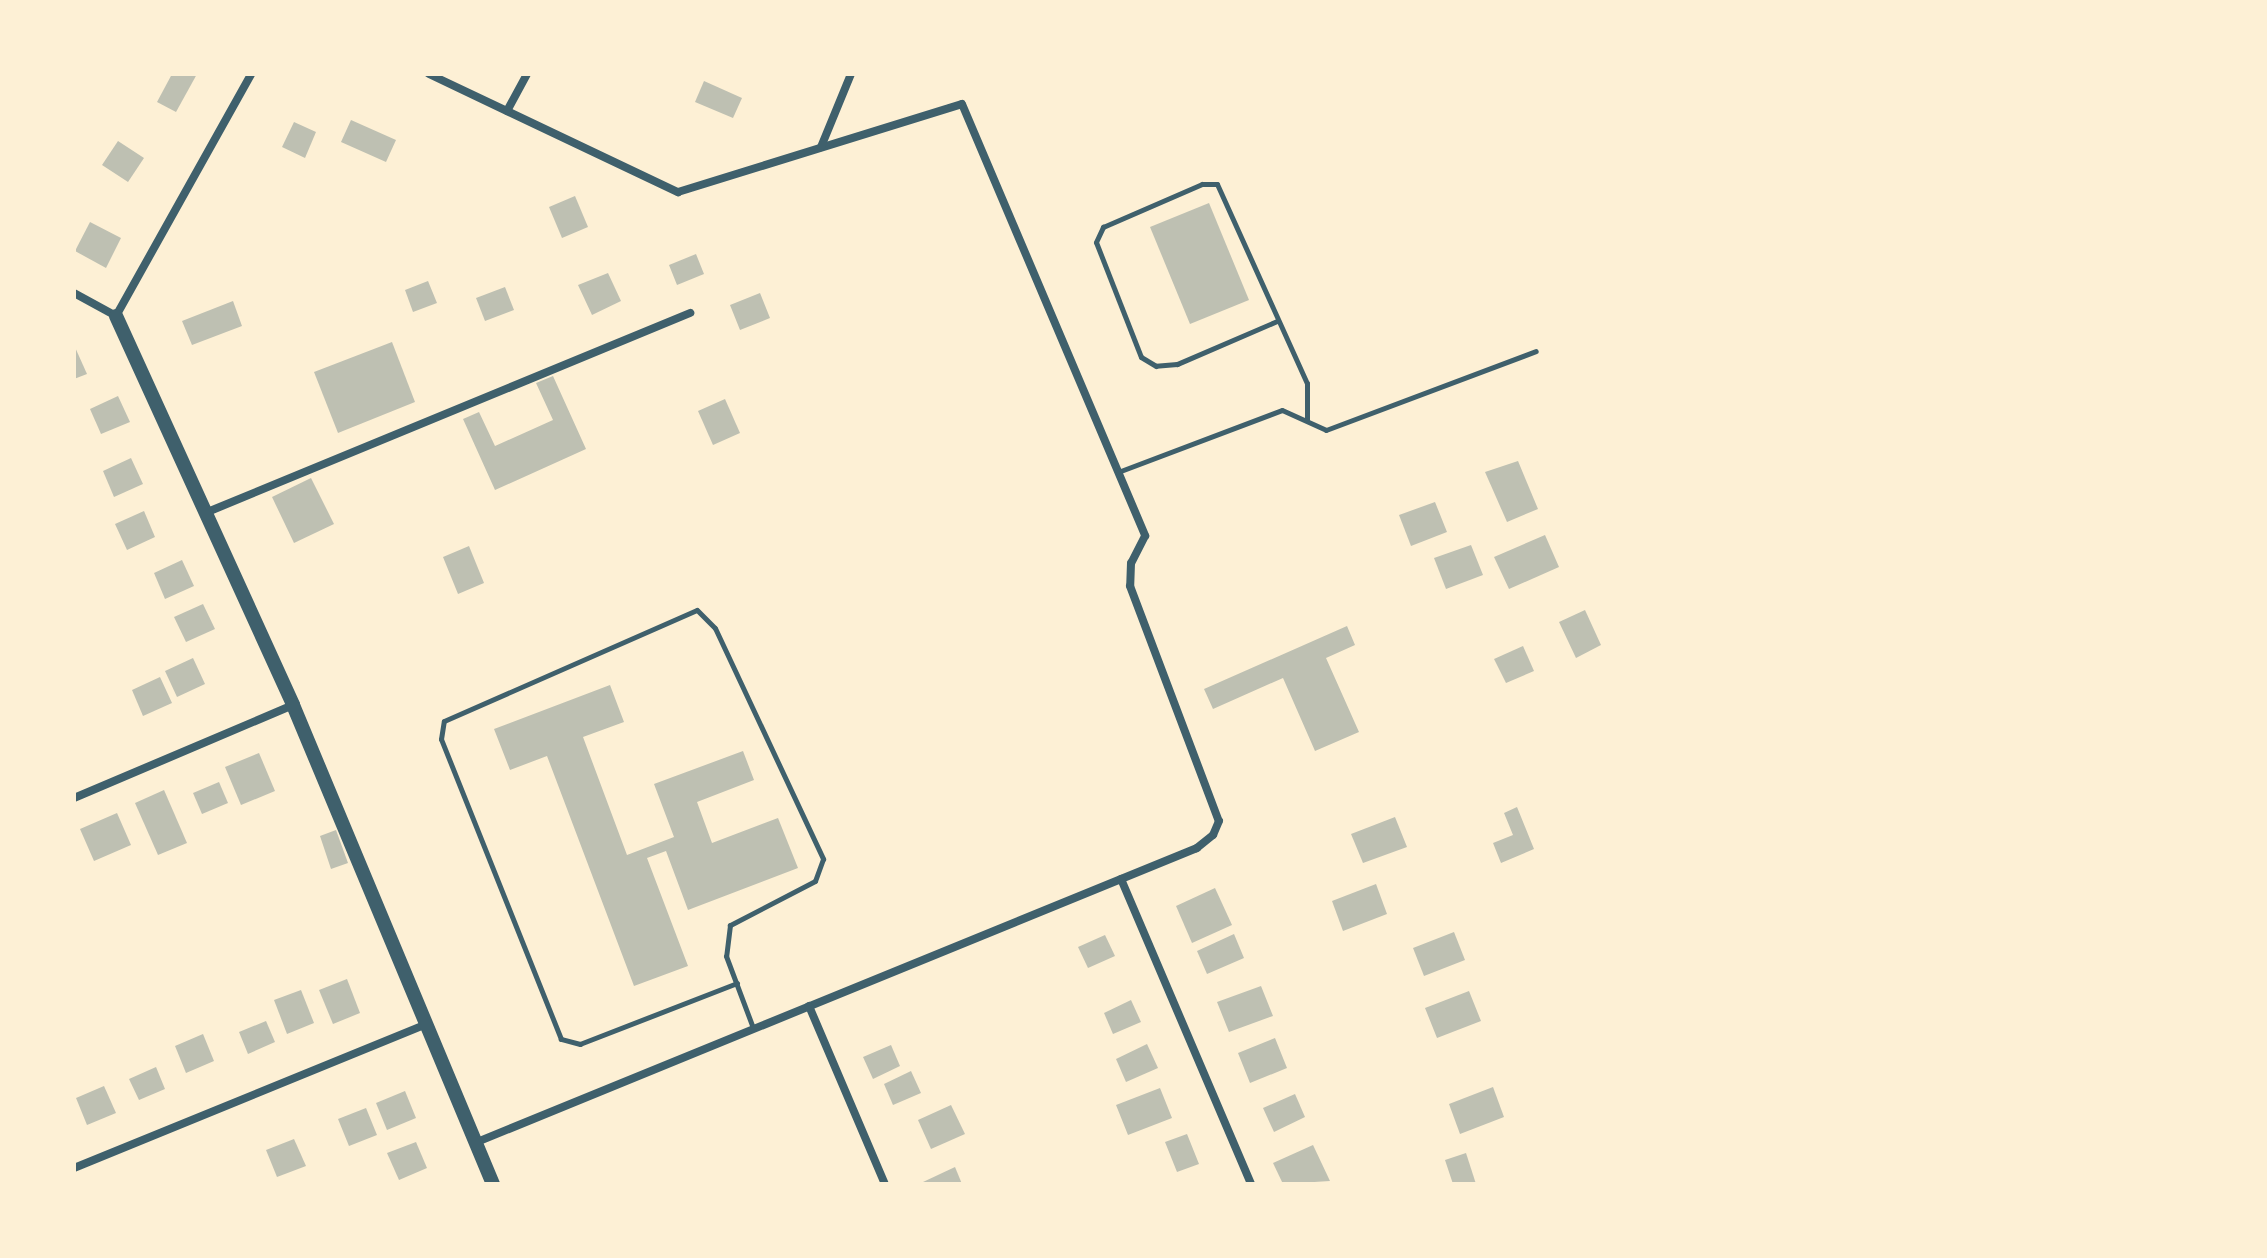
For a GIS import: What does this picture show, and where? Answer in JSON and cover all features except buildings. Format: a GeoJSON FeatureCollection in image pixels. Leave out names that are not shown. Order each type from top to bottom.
{"type":"FeatureCollection","features":[{"type":"Feature","properties":{"kind":"street"},"geometry":{"type":"LineString","coordinates":[[116,316],[251,74]]}},
{"type":"Feature","properties":{"kind":"street"},"geometry":{"type":"LineString","coordinates":[[429,74],[678,192],[962,104],[1145,536],[1131,563],[1130,586],[1219,821],[1213,835],[1197,848],[477,1142]]}},
{"type":"Feature","properties":{"kind":"street"},"geometry":{"type":"LineString","coordinates":[[507,111],[527,74]]}},
{"type":"Feature","properties":{"kind":"street"},"geometry":{"type":"LineString","coordinates":[[821,147],[851,74]]}},
{"type":"Feature","properties":{"kind":"street"},"geometry":{"type":"LineString","coordinates":[[74,293],[116,316],[293,705],[493,1184]]}},
{"type":"Feature","properties":{"kind":"street"},"geometry":{"type":"LineString","coordinates":[[205,513],[690,313]]}},
{"type":"Feature","properties":{"kind":"street"},"geometry":{"type":"LineString","coordinates":[[74,798],[293,705]]}},
{"type":"Feature","properties":{"kind":"street"},"geometry":{"type":"LineString","coordinates":[[1121,879],[1251,1184]]}},
{"type":"Feature","properties":{"kind":"street"},"geometry":{"type":"LineString","coordinates":[[809,1006],[885,1184]]}},
{"type":"Feature","properties":{"kind":"street"},"geometry":{"type":"LineString","coordinates":[[74,1168],[426,1024]]}},
{"type":"Feature","properties":{"kind":"lane"},"geometry":{"type":"LineString","coordinates":[[1277,321],[1177,364],[1156,366],[1141,357],[1096,242],[1103,227],[1202,184],[1217,184],[1307,383],[1307,419]]}},
{"type":"Feature","properties":{"kind":"lane"},"geometry":{"type":"LineString","coordinates":[[1118,472],[1282,410],[1326,430],[1536,351]]}},
{"type":"Feature","properties":{"kind":"lane"},"geometry":{"type":"LineString","coordinates":[[737,983],[580,1044],[561,1039],[441,739],[444,721],[697,610],[715,628],[823,859],[815,881],[730,925],[726,956],[737,983],[754,1029]]}}]}
